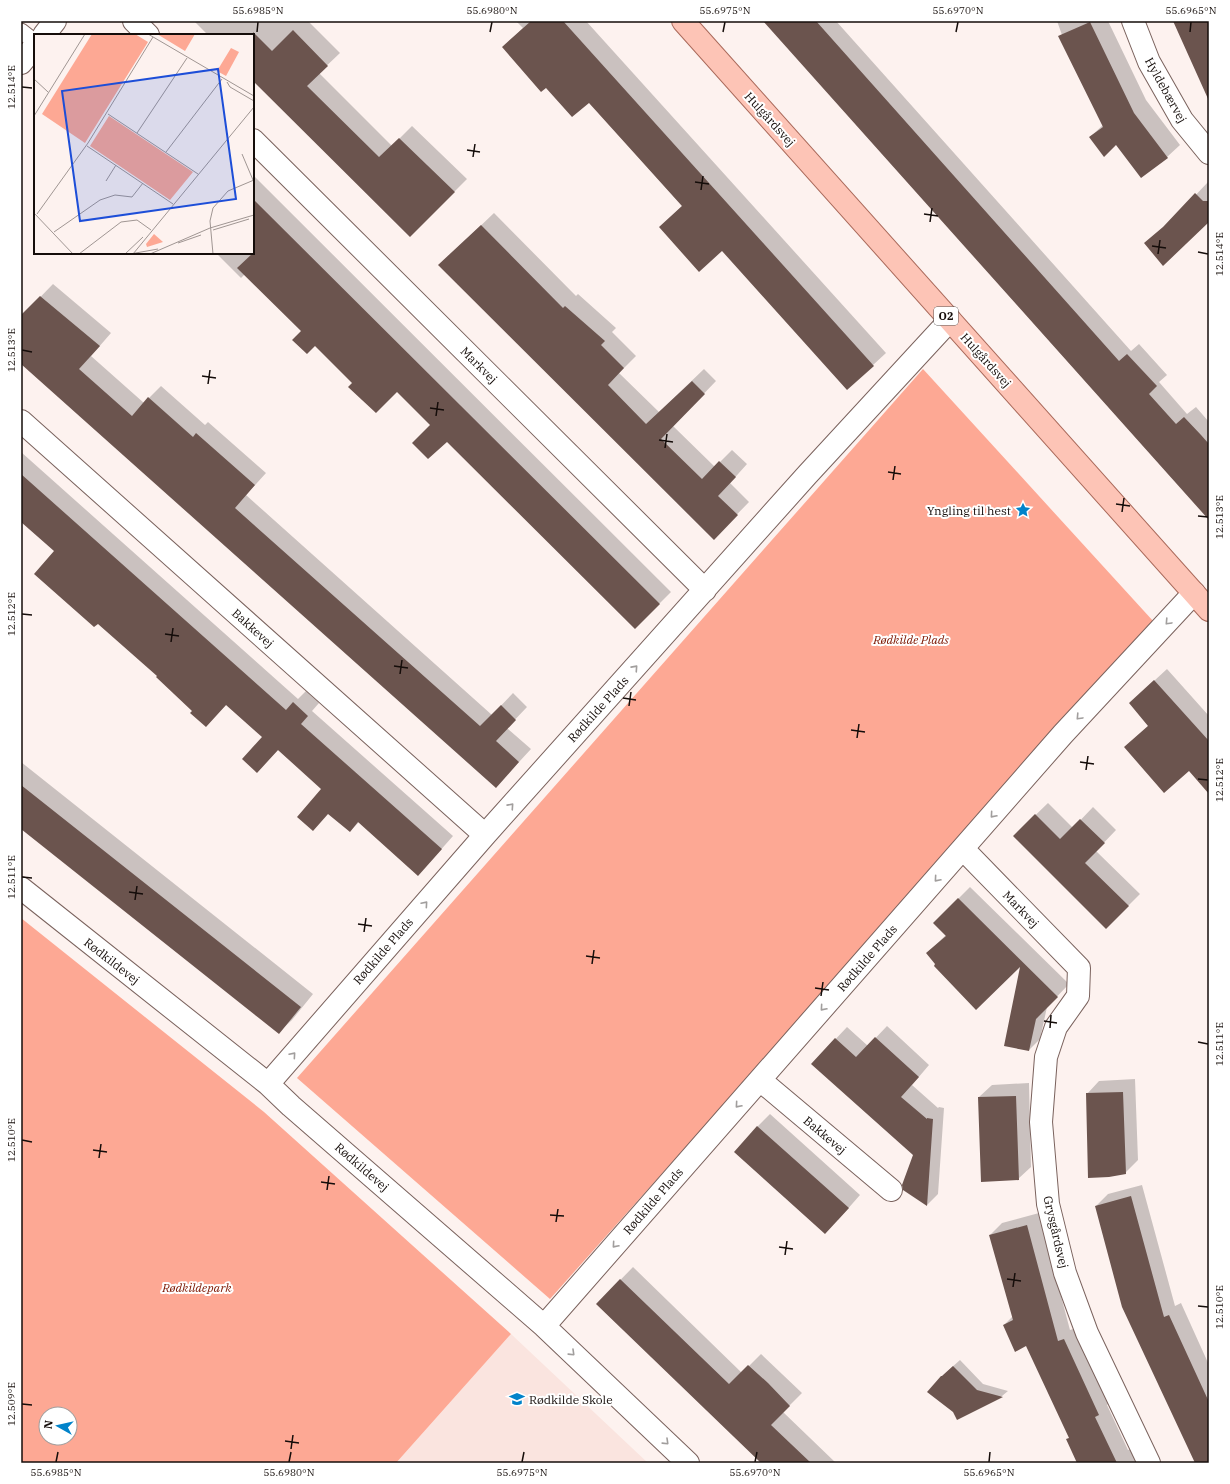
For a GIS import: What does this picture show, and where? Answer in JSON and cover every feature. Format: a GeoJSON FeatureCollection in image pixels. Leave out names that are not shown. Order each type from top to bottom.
{"type":"FeatureCollection","features":[{"type":"Feature","properties":{"kind":"main road","name":"Hulgårdsvej"},"geometry":{"type":"LineString","coordinates":[[683,21],[1209,610]]}},
{"type":"Feature","properties":{"kind":"street"},"geometry":{"type":"LineString","coordinates":[[45,34],[55,21]]}},
{"type":"Feature","properties":{"kind":"street"},"geometry":{"type":"LineString","coordinates":[[134,21],[147,34]]}},
{"type":"Feature","properties":{"kind":"street","name":"Hyldebærvej"},"geometry":{"type":"LineString","coordinates":[[1133,21],[1149,62],[1182,120],[1209,153]]}},
{"type":"Feature","properties":{"kind":"street"},"geometry":{"type":"LineString","coordinates":[[21,63],[34,47]]}},
{"type":"Feature","properties":{"kind":"street","name":"Markvej"},"geometry":{"type":"LineString","coordinates":[[254,141],[705,590]]}},
{"type":"Feature","properties":{"kind":"street","name":"Rødkilde Plads"},"geometry":{"type":"LineString","coordinates":[[268,1084],[485,835],[806,475],[950,320]]}},
{"type":"Feature","properties":{"kind":"street","name":"Bakkevej"},"geometry":{"type":"LineString","coordinates":[[21,421],[485,835]]}},
{"type":"Feature","properties":{"kind":"street","name":"Rødkilde Plads"},"geometry":{"type":"LineString","coordinates":[[544,1326],[1063,734],[1194,593]]}},
{"type":"Feature","properties":{"kind":"street","name":"Markvej"},"geometry":{"type":"LineString","coordinates":[[963,849],[1079,968]]}},
{"type":"Feature","properties":{"kind":"street","name":"Rødkildevej"},"geometry":{"type":"LineString","coordinates":[[21,888],[268,1084],[544,1326],[688,1463]]}},
{"type":"Feature","properties":{"kind":"street","name":"Grysgårdsvej"},"geometry":{"type":"LineString","coordinates":[[1079,968],[1078,996],[1056,1027],[1046,1057],[1041,1122],[1048,1204],[1066,1273],[1087,1333],[1149,1463]]}},
{"type":"Feature","properties":{"kind":"street","name":"Bakkevej"},"geometry":{"type":"LineString","coordinates":[[760,1080],[891,1190]]}},
{"type":"Feature","properties":{"kind":"lane"},"geometry":{"type":"LineString","coordinates":[[21,31],[34,41]]}},
{"type":"Feature","properties":{"kind":"shaded area","name":"Rødkilde Skole"},"geometry":{"type":"Polygon","coordinates":[[[511,1334],[648,1463],[396,1463],[511,1334]]]}},
{"type":"Feature","properties":{"kind":"green space","name":"Rødkilde Plads"},"geometry":{"type":"Polygon","coordinates":[[[923,369],[1154,622],[550,1299],[297,1078],[923,369]]]}},
{"type":"Feature","properties":{"kind":"green space","name":"Rødkildepark"},"geometry":{"type":"Polygon","coordinates":[[[21,918],[264,1112],[511,1334],[396,1463],[21,1463],[21,918]]]}},
{"type":"Feature","properties":{"kind":"building"},"geometry":{"type":"Polygon","coordinates":[[[531,21],[563,21],[874,366],[847,390],[722,251],[699,272],[659,227],[682,206],[589,103],[572,117],[546,88],[541,92],[502,47],[531,21]]]}},
{"type":"Feature","properties":{"kind":"building"},"geometry":{"type":"Polygon","coordinates":[[[763,21],[816,21],[1119,361],[1127,354],[1157,386],[1149,394],[1176,424],[1184,417],[1201,435],[1209,444],[1209,520],[763,21]]]}},
{"type":"Feature","properties":{"kind":"building"},"geometry":{"type":"Polygon","coordinates":[[[1173,21],[1209,21],[1209,101],[1173,21]]]}},
{"type":"Feature","properties":{"kind":"building"},"geometry":{"type":"Polygon","coordinates":[[[1090,22],[1134,113],[1168,158],[1141,178],[1116,145],[1104,157],[1089,137],[1103,127],[1058,36],[1090,22]]]}},
{"type":"Feature","properties":{"kind":"building"},"geometry":{"type":"Polygon","coordinates":[[[293,30],[328,66],[307,86],[379,157],[399,138],[455,192],[410,237],[254,82],[253,32],[272,51],[293,30]]]}},
{"type":"Feature","properties":{"kind":"building"},"geometry":{"type":"Polygon","coordinates":[[[1195,193],[1203,201],[1209,201],[1209,222],[1163,266],[1144,243],[1163,227],[1195,193]]]}},
{"type":"Feature","properties":{"kind":"building"},"geometry":{"type":"Polygon","coordinates":[[[254,200],[660,604],[635,629],[447,442],[428,459],[412,443],[430,425],[397,392],[376,413],[348,387],[352,383],[315,346],[307,354],[292,340],[301,331],[237,268],[252,254],[254,254],[254,200]]]}},
{"type":"Feature","properties":{"kind":"building"},"geometry":{"type":"Polygon","coordinates":[[[481,225],[563,308],[565,306],[605,341],[601,345],[624,368],[608,385],[646,424],[692,381],[705,394],[661,439],[702,479],[719,461],[736,477],[718,496],[738,515],[714,540],[438,265],[481,225]]]}},
{"type":"Feature","properties":{"kind":"building"},"geometry":{"type":"Polygon","coordinates":[[[40,296],[100,346],[79,369],[132,416],[148,397],[193,437],[196,433],[255,485],[235,508],[480,726],[501,705],[516,720],[496,741],[519,762],[496,788],[21,364],[21,315],[40,296]]]}},
{"type":"Feature","properties":{"kind":"building"},"geometry":{"type":"Polygon","coordinates":[[[21,474],[286,710],[293,702],[308,716],[301,724],[442,849],[418,876],[358,822],[350,832],[328,814],[313,831],[297,817],[321,789],[278,750],[257,773],[242,759],[262,737],[226,705],[206,727],[190,713],[192,711],[156,677],[157,676],[98,624],[94,627],[34,574],[54,551],[21,522],[21,474]]]}},
{"type":"Feature","properties":{"kind":"building"},"geometry":{"type":"Polygon","coordinates":[[[1154,680],[1209,741],[1209,794],[1189,771],[1164,793],[1124,747],[1148,726],[1129,703],[1154,680]]]}},
{"type":"Feature","properties":{"kind":"building"},"geometry":{"type":"Polygon","coordinates":[[[21,785],[301,1007],[279,1034],[21,829],[21,785]]]}},
{"type":"Feature","properties":{"kind":"building"},"geometry":{"type":"Polygon","coordinates":[[[1035,814],[1060,839],[1080,819],[1105,843],[1085,863],[1129,906],[1106,929],[1013,836],[1035,814]]]}},
{"type":"Feature","properties":{"kind":"building"},"geometry":{"type":"Polygon","coordinates":[[[958,898],[1058,997],[1036,1019],[1029,1051],[1004,1046],[1020,967],[976,1010],[934,966],[935,964],[926,953],[946,936],[933,923],[958,898]]]}},
{"type":"Feature","properties":{"kind":"building"},"geometry":{"type":"Polygon","coordinates":[[[875,1037],[919,1077],[901,1097],[927,1119],[933,1119],[927,1206],[903,1190],[902,1185],[913,1155],[811,1064],[835,1038],[856,1057],[875,1037]]]}},
{"type":"Feature","properties":{"kind":"building"},"geometry":{"type":"Polygon","coordinates":[[[1123,1092],[1126,1174],[1109,1177],[1088,1178],[1086,1093],[1123,1092]]]}},
{"type":"Feature","properties":{"kind":"building"},"geometry":{"type":"Polygon","coordinates":[[[1016,1096],[1019,1180],[981,1182],[978,1097],[1016,1096]]]}},
{"type":"Feature","properties":{"kind":"building"},"geometry":{"type":"Polygon","coordinates":[[[757,1126],[849,1208],[825,1234],[734,1152],[757,1126]]]}},
{"type":"Feature","properties":{"kind":"building"},"geometry":{"type":"Polygon","coordinates":[[[1131,1196],[1164,1317],[1169,1315],[1209,1402],[1209,1463],[1195,1463],[1122,1307],[1095,1206],[1131,1196]]]}},
{"type":"Feature","properties":{"kind":"building"},"geometry":{"type":"Polygon","coordinates":[[[1027,1225],[1058,1341],[1064,1339],[1099,1415],[1095,1417],[1117,1463],[1077,1463],[1066,1439],[1069,1438],[1026,1346],[1015,1352],[1003,1325],[1013,1320],[989,1235],[1027,1225]]]}},
{"type":"Feature","properties":{"kind":"building"},"geometry":{"type":"Polygon","coordinates":[[[620,1279],[729,1384],[748,1365],[768,1383],[790,1406],[771,1425],[811,1463],[761,1463],[596,1304],[620,1279]]]}},
{"type":"Feature","properties":{"kind":"building"},"geometry":{"type":"Polygon","coordinates":[[[953,1366],[977,1390],[1003,1397],[957,1420],[953,1412],[927,1392],[941,1376],[953,1366]]]}},
{"type":"Feature","properties":{"kind":"place","name":"Yngling til hest"},"geometry":{"type":"Point","coordinates":[1023,510]}},
{"type":"Feature","properties":{"kind":"place","name":"Rødkilde Skole"},"geometry":{"type":"Point","coordinates":[517,1399]}}]}
